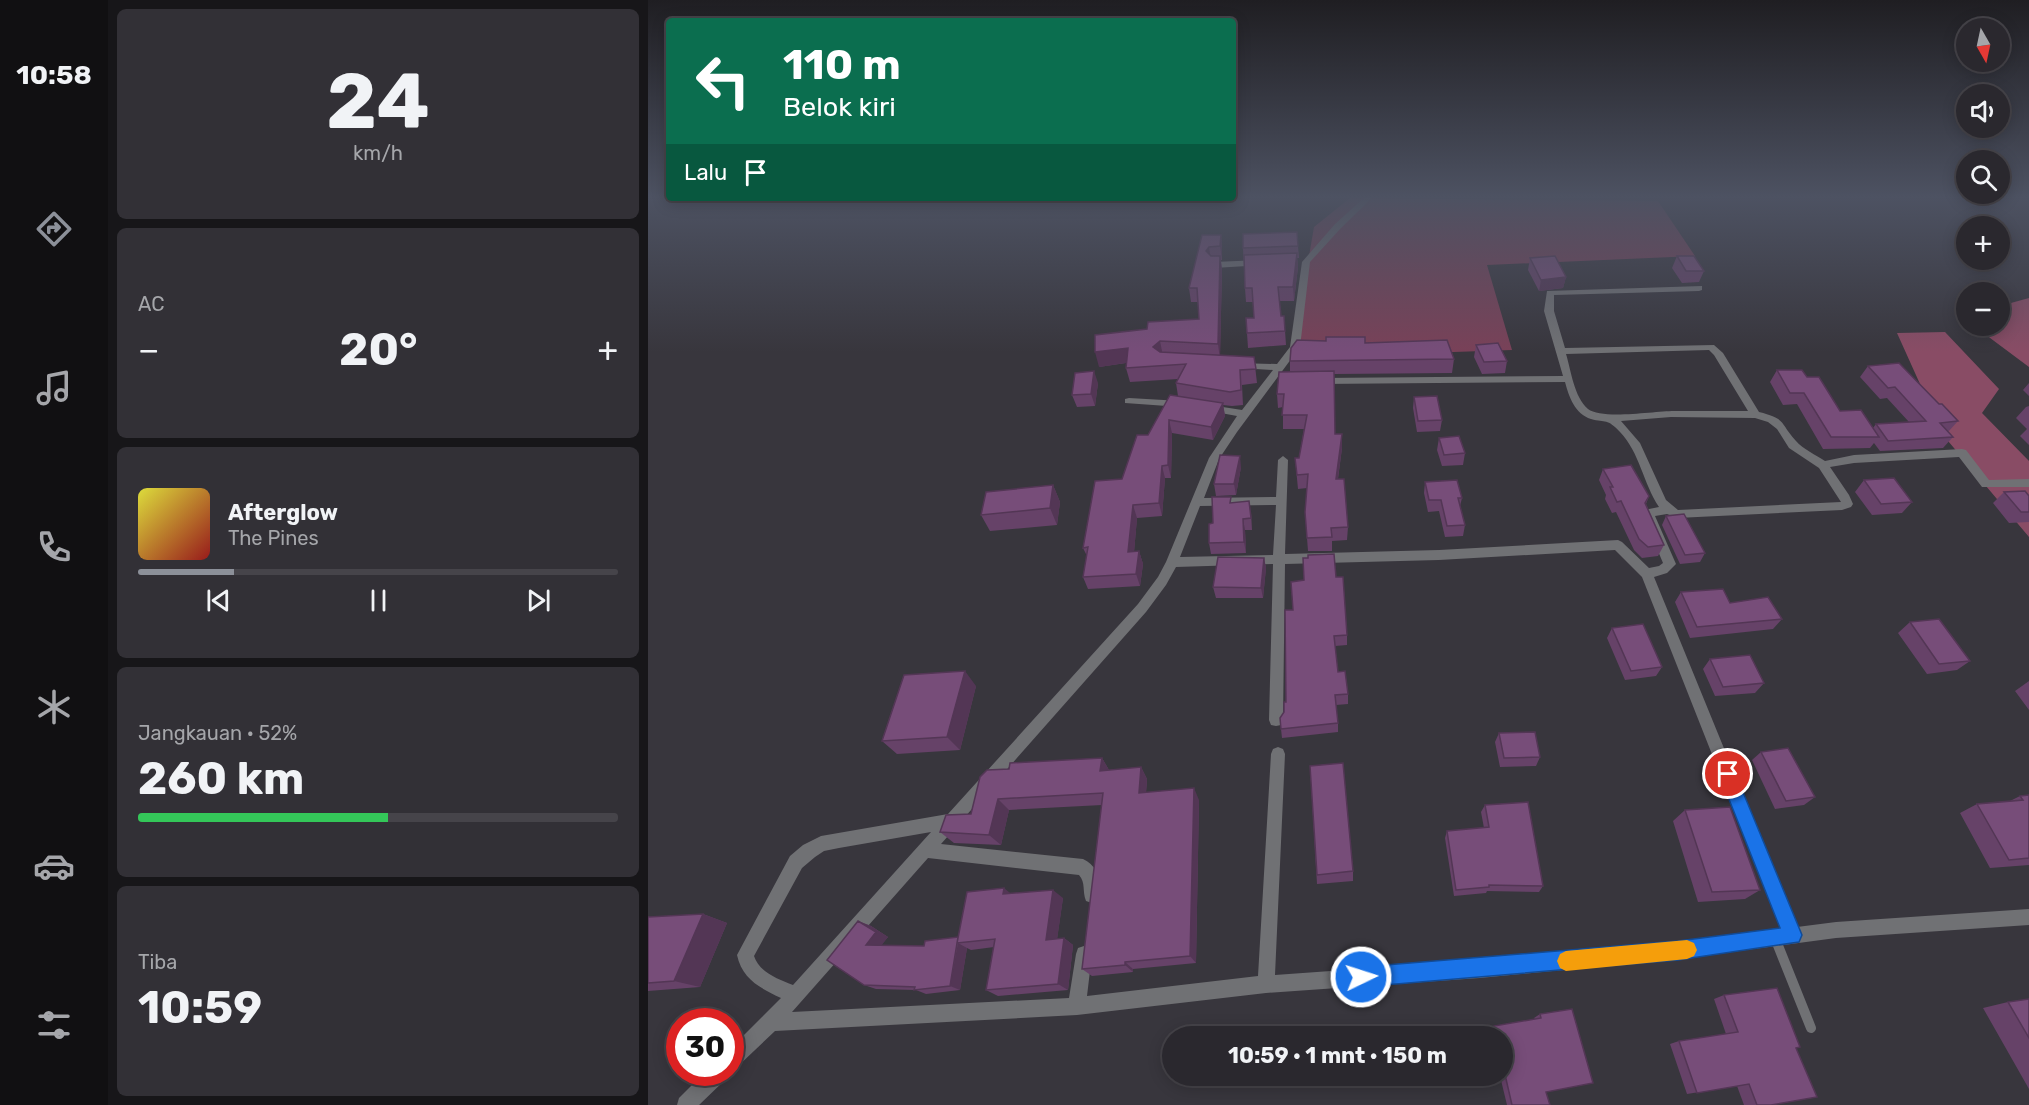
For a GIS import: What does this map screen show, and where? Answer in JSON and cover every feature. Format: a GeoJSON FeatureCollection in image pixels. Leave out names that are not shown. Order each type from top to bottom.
{"type":"FeatureCollection","features":[{"type":"Feature","properties":{"kind":"street"},"geometry":{"type":"LineString","coordinates":[[744,1048],[771,1022],[1142,608],[1162,581],[1172,562],[1214,458],[1290,357],[1298,336],[1300,262],[1313,250]]}},
{"type":"Feature","properties":{"kind":"street"},"geometry":{"type":"LineString","coordinates":[[1214,265],[1272,263]]}},
{"type":"Feature","properties":{"kind":"street"},"geometry":{"type":"LineString","coordinates":[[1647,574],[1663,570],[1670,564],[1648,513],[1667,510],[1677,514],[1847,504],[1823,465],[1793,445],[1781,426],[1771,420],[1755,416],[1671,414],[1610,418],[1594,416],[1582,410],[1573,396],[1549,311],[1550,293],[1699,288]]}},
{"type":"Feature","properties":{"kind":"street"},"geometry":{"type":"LineString","coordinates":[[1560,351],[1711,347],[1718,353],[1755,416]]}},
{"type":"Feature","properties":{"kind":"street"},"geometry":{"type":"LineString","coordinates":[[1233,365],[1277,376]]}},
{"type":"Feature","properties":{"kind":"street"},"geometry":{"type":"LineString","coordinates":[[1304,380],[1569,379]]}},
{"type":"Feature","properties":{"kind":"street"},"geometry":{"type":"LineString","coordinates":[[1129,401],[1165,402],[1245,414]]}},
{"type":"Feature","properties":{"kind":"street"},"geometry":{"type":"LineString","coordinates":[[1610,418],[1636,444],[1658,496],[1667,510]]}},
{"type":"Feature","properties":{"kind":"street"},"geometry":{"type":"LineString","coordinates":[[1823,465],[1854,459],[1962,453],[1986,484],[2029,483]]}},
{"type":"Feature","properties":{"kind":"street"},"geometry":{"type":"LineString","coordinates":[[1276,720],[1283,460]]}},
{"type":"Feature","properties":{"kind":"street"},"geometry":{"type":"LineString","coordinates":[[1197,502],[1282,501]]}},
{"type":"Feature","properties":{"kind":"street"},"geometry":{"type":"LineString","coordinates":[[1172,562],[1439,555],[1618,545],[1647,574],[1784,937]]}},
{"type":"Feature","properties":{"kind":"street"},"geometry":{"type":"LineString","coordinates":[[1266,984],[1278,754]]}},
{"type":"Feature","properties":{"kind":"street"},"geometry":{"type":"LineString","coordinates":[[795,995],[750,971],[745,964],[745,955],[796,862],[822,844],[950,821]]}},
{"type":"Feature","properties":{"kind":"street"},"geometry":{"type":"LineString","coordinates":[[925,850],[1083,867],[1091,874],[1093,882],[1089,916]]}},
{"type":"Feature","properties":{"kind":"street"},"geometry":{"type":"LineString","coordinates":[[771,1022],[1077,1006],[1266,984],[1631,955],[1836,930],[2029,917]]}},
{"type":"Feature","properties":{"kind":"street"},"geometry":{"type":"LineString","coordinates":[[1077,1006],[1086,938]]}},
{"type":"Feature","properties":{"kind":"street"},"geometry":{"type":"LineString","coordinates":[[686,1105],[705,1086]]}},
{"type":"Feature","properties":{"kind":"lane"},"geometry":{"type":"LineString","coordinates":[[1784,937],[1811,1028]]}},
{"type":"Feature","properties":{"kind":"shaded area"},"geometry":{"type":"Polygon","coordinates":[[[1310,250],[1691,250],[1695,256],[1487,265],[1512,350],[1396,354],[1294,344],[1310,250]]]}},
{"type":"Feature","properties":{"kind":"shaded area"},"geometry":{"type":"Polygon","coordinates":[[[2029,298],[2029,367],[1987,336],[2010,336],[2010,303],[2029,298]]]}},
{"type":"Feature","properties":{"kind":"shaded area"},"geometry":{"type":"Polygon","coordinates":[[[1945,332],[1999,389],[1982,413],[2029,461],[2029,537],[1943,435],[1897,333],[1945,332]]]}},
{"type":"Feature","properties":{"kind":"building"},"geometry":{"type":"Polygon","coordinates":[[[1198,250],[1207,250],[1211,256],[1220,256],[1218,344],[1160,341],[1153,347],[1160,352],[1254,357],[1256,369],[1240,370],[1241,390],[1230,392],[1176,383],[1186,364],[1126,368],[1128,348],[1095,352],[1095,335],[1147,329],[1148,322],[1199,319],[1197,288],[1189,288],[1198,250]]]}},
{"type":"Feature","properties":{"kind":"building"},"geometry":{"type":"Polygon","coordinates":[[[1297,253],[1293,287],[1278,287],[1285,331],[1247,333],[1246,318],[1254,318],[1252,288],[1245,288],[1244,255],[1297,253]]]}},
{"type":"Feature","properties":{"kind":"building"},"geometry":{"type":"Polygon","coordinates":[[[1555,256],[1566,277],[1541,280],[1530,258],[1555,256]]]}},
{"type":"Feature","properties":{"kind":"building"},"geometry":{"type":"Polygon","coordinates":[[[1677,256],[1694,256],[1704,271],[1686,271],[1677,256]]]}},
{"type":"Feature","properties":{"kind":"building"},"geometry":{"type":"Polygon","coordinates":[[[1326,337],[1365,337],[1365,343],[1447,340],[1454,359],[1290,361],[1291,348],[1297,340],[1326,341],[1326,337]]]}},
{"type":"Feature","properties":{"kind":"building"},"geometry":{"type":"Polygon","coordinates":[[[1498,343],[1507,361],[1484,362],[1476,345],[1498,343]]]}},
{"type":"Feature","properties":{"kind":"building"},"geometry":{"type":"Polygon","coordinates":[[[1899,363],[1958,421],[1940,423],[1953,437],[1888,441],[1876,424],[1926,421],[1895,387],[1888,388],[1868,366],[1899,363]]]}},
{"type":"Feature","properties":{"kind":"building"},"geometry":{"type":"Polygon","coordinates":[[[1777,370],[1802,370],[1807,377],[1819,377],[1840,411],[1861,410],[1879,437],[1831,437],[1804,393],[1790,393],[1777,370]]]}},
{"type":"Feature","properties":{"kind":"building"},"geometry":{"type":"Polygon","coordinates":[[[1094,371],[1091,394],[1072,395],[1075,373],[1094,371]]]}},
{"type":"Feature","properties":{"kind":"building"},"geometry":{"type":"Polygon","coordinates":[[[1334,371],[1335,434],[1342,434],[1336,479],[1344,479],[1348,527],[1331,528],[1332,537],[1307,538],[1305,512],[1308,474],[1297,475],[1295,458],[1299,458],[1307,415],[1282,415],[1284,394],[1277,394],[1279,372],[1334,371]]]}},
{"type":"Feature","properties":{"kind":"building"},"geometry":{"type":"Polygon","coordinates":[[[1170,395],[1223,403],[1211,427],[1169,420],[1168,465],[1162,466],[1159,503],[1133,505],[1128,552],[1139,551],[1136,574],[1083,577],[1088,547],[1083,548],[1095,481],[1122,479],[1137,435],[1148,435],[1170,395]]]}},
{"type":"Feature","properties":{"kind":"building"},"geometry":{"type":"Polygon","coordinates":[[[1437,396],[1442,420],[1418,421],[1414,397],[1437,396]]]}},
{"type":"Feature","properties":{"kind":"building"},"geometry":{"type":"Polygon","coordinates":[[[1459,436],[1465,453],[1444,455],[1439,438],[1459,436]]]}},
{"type":"Feature","properties":{"kind":"building"},"geometry":{"type":"Polygon","coordinates":[[[1220,455],[1240,456],[1234,484],[1214,484],[1220,455]]]}},
{"type":"Feature","properties":{"kind":"building"},"geometry":{"type":"Polygon","coordinates":[[[1631,465],[1649,496],[1645,503],[1664,545],[1648,547],[1639,539],[1621,501],[1617,502],[1610,487],[1613,487],[1603,469],[1631,465]]]}},
{"type":"Feature","properties":{"kind":"building"},"geometry":{"type":"Polygon","coordinates":[[[1894,478],[1912,502],[1881,504],[1864,480],[1894,478]]]}},
{"type":"Feature","properties":{"kind":"building"},"geometry":{"type":"Polygon","coordinates":[[[1457,480],[1462,498],[1458,498],[1465,525],[1447,526],[1441,500],[1429,500],[1425,482],[1457,480]]]}},
{"type":"Feature","properties":{"kind":"building"},"geometry":{"type":"Polygon","coordinates":[[[1053,485],[1050,508],[981,515],[986,492],[1053,485]]]}},
{"type":"Feature","properties":{"kind":"building"},"geometry":{"type":"Polygon","coordinates":[[[2025,491],[2029,496],[2029,512],[2021,512],[2004,492],[2025,491]]]}},
{"type":"Feature","properties":{"kind":"building"},"geometry":{"type":"Polygon","coordinates":[[[1212,497],[1231,497],[1230,503],[1249,501],[1251,518],[1243,519],[1244,542],[1209,543],[1209,524],[1213,523],[1212,497]]]}},
{"type":"Feature","properties":{"kind":"building"},"geometry":{"type":"Polygon","coordinates":[[[1684,514],[1705,553],[1685,555],[1666,516],[1684,514]]]}},
{"type":"Feature","properties":{"kind":"building"},"geometry":{"type":"Polygon","coordinates":[[[1334,554],[1336,577],[1343,577],[1347,635],[1334,636],[1338,672],[1345,671],[1348,694],[1335,695],[1338,723],[1281,729],[1280,718],[1284,712],[1284,702],[1286,702],[1285,610],[1293,610],[1291,582],[1304,580],[1303,558],[1308,558],[1308,555],[1334,554]]]}},
{"type":"Feature","properties":{"kind":"building"},"geometry":{"type":"Polygon","coordinates":[[[1218,557],[1264,558],[1261,588],[1213,587],[1218,557]]]}},
{"type":"Feature","properties":{"kind":"building"},"geometry":{"type":"Polygon","coordinates":[[[1723,589],[1730,603],[1768,597],[1782,619],[1697,627],[1681,592],[1723,589]]]}},
{"type":"Feature","properties":{"kind":"building"},"geometry":{"type":"Polygon","coordinates":[[[1939,619],[1970,661],[1939,664],[1910,622],[1939,619]]]}},
{"type":"Feature","properties":{"kind":"building"},"geometry":{"type":"Polygon","coordinates":[[[1643,624],[1662,667],[1631,671],[1612,628],[1643,624]]]}},
{"type":"Feature","properties":{"kind":"building"},"geometry":{"type":"Polygon","coordinates":[[[1750,655],[1764,683],[1723,687],[1710,659],[1750,655]]]}},
{"type":"Feature","properties":{"kind":"building"},"geometry":{"type":"Polygon","coordinates":[[[965,671],[947,737],[882,741],[904,675],[965,671]]]}},
{"type":"Feature","properties":{"kind":"building"},"geometry":{"type":"Polygon","coordinates":[[[1535,732],[1540,757],[1504,758],[1499,733],[1535,732]]]}},
{"type":"Feature","properties":{"kind":"building"},"geometry":{"type":"Polygon","coordinates":[[[1788,748],[1815,797],[1786,801],[1761,752],[1788,748]]]}},
{"type":"Feature","properties":{"kind":"building"},"geometry":{"type":"Polygon","coordinates":[[[1102,758],[1100,771],[1141,767],[1139,793],[1194,788],[1190,956],[1125,962],[1125,965],[1082,969],[1103,793],[998,799],[989,835],[940,832],[946,815],[971,814],[980,777],[987,770],[1009,769],[1010,763],[1102,758]]]}},
{"type":"Feature","properties":{"kind":"building"},"geometry":{"type":"Polygon","coordinates":[[[1343,763],[1353,871],[1317,875],[1310,766],[1343,763]]]}},
{"type":"Feature","properties":{"kind":"building"},"geometry":{"type":"Polygon","coordinates":[[[2029,795],[2029,858],[2009,860],[1977,804],[2023,800],[2020,796],[2029,795]]]}},
{"type":"Feature","properties":{"kind":"building"},"geometry":{"type":"Polygon","coordinates":[[[1528,802],[1543,886],[1489,885],[1489,887],[1456,890],[1447,831],[1489,827],[1485,805],[1528,802]]]}},
{"type":"Feature","properties":{"kind":"building"},"geometry":{"type":"Polygon","coordinates":[[[1730,807],[1760,890],[1712,892],[1685,810],[1730,807]]]}},
{"type":"Feature","properties":{"kind":"building"},"geometry":{"type":"Polygon","coordinates":[[[1004,888],[1003,894],[1053,890],[1046,940],[1064,938],[1058,984],[986,990],[995,939],[957,943],[967,892],[1004,888]]]}},
{"type":"Feature","properties":{"kind":"building"},"geometry":{"type":"Polygon","coordinates":[[[703,914],[674,981],[648,983],[648,917],[703,914]]]}},
{"type":"Feature","properties":{"kind":"building"},"geometry":{"type":"Polygon","coordinates":[[[858,921],[876,932],[866,945],[924,946],[925,941],[958,937],[950,986],[914,990],[915,987],[864,985],[827,960],[858,921]]]}},
{"type":"Feature","properties":{"kind":"building"},"geometry":{"type":"Polygon","coordinates":[[[1777,988],[1800,1047],[1796,1048],[1817,1097],[1771,1105],[1757,1105],[1749,1084],[1697,1093],[1679,1041],[1738,1032],[1724,995],[1777,988]]]}},
{"type":"Feature","properties":{"kind":"building"},"geometry":{"type":"Polygon","coordinates":[[[2029,999],[2029,1038],[2008,1002],[2029,999]]]}},
{"type":"Feature","properties":{"kind":"building"},"geometry":{"type":"Polygon","coordinates":[[[1572,1009],[1593,1083],[1546,1092],[1550,1105],[1512,1105],[1508,1086],[1513,1086],[1513,1026],[1494,1026],[1541,1018],[1540,1014],[1572,1009]]]}},
{"type":"Feature","properties":{"kind":"slow traffic"},"geometry":{"type":"LineString","coordinates":[[1566,961],[1687,950]]}},
{"type":"Feature","properties":{"kind":"route"},"geometry":{"type":"LineString","coordinates":[[1361,977],[1678,951],[1792,935],[1728,774]]}}]}
